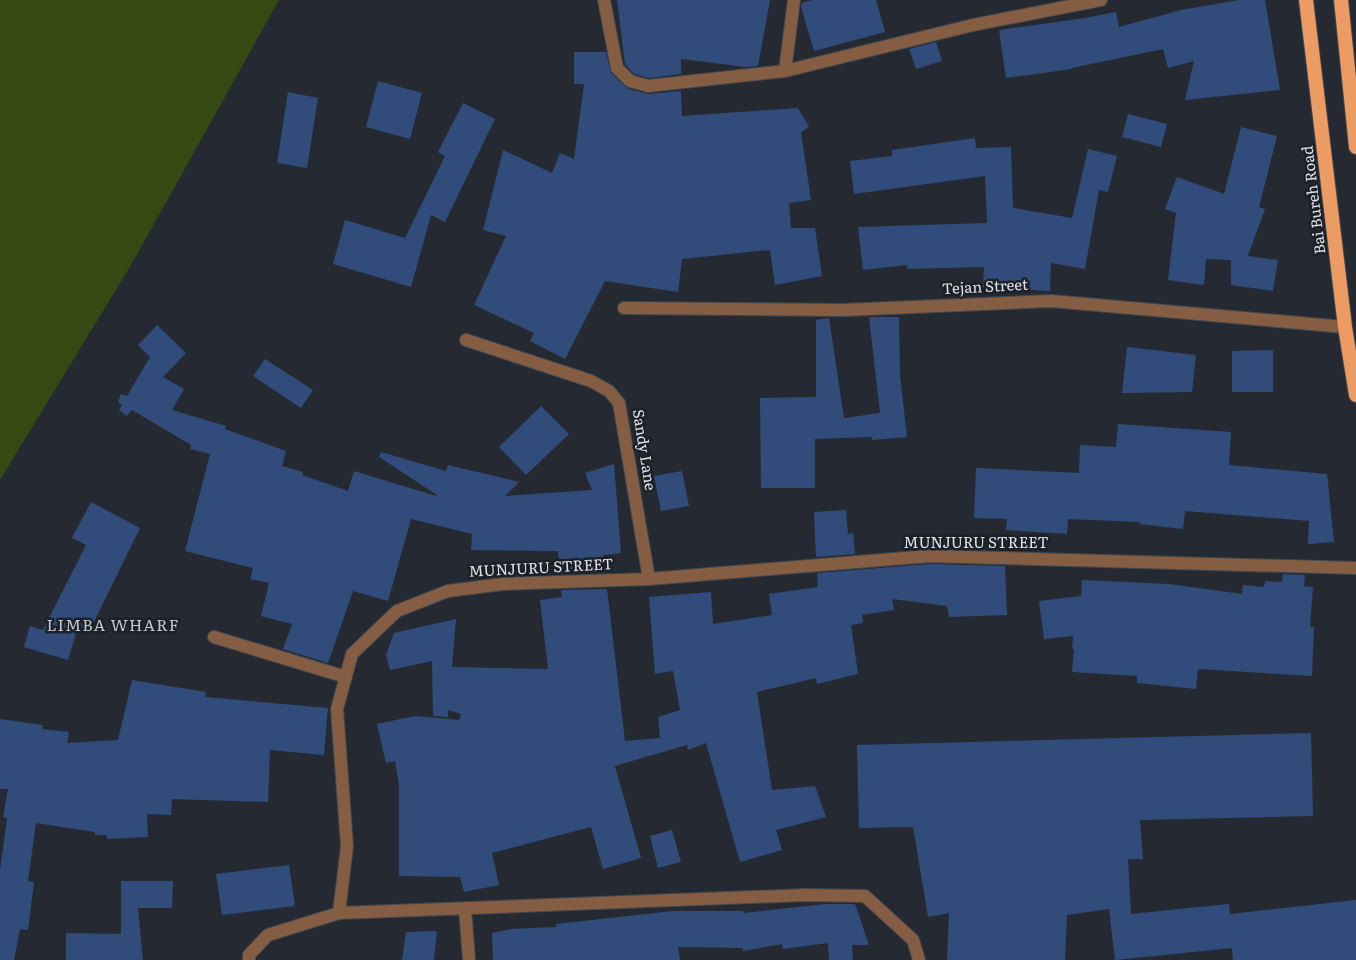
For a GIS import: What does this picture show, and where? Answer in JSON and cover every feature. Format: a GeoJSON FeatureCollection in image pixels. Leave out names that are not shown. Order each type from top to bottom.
{"type":"FeatureCollection","features":[{"type":"Feature","properties":{"kind":"highway","name":"Bai Bureh Road"},"geometry":{"type":"LineString","coordinates":[[1306,0],[1345,327],[1356,395]]}},
{"type":"Feature","properties":{"kind":"highway"},"geometry":{"type":"LineString","coordinates":[[1341,0],[1356,147]]}},
{"type":"Feature","properties":{"kind":"street"},"geometry":{"type":"LineString","coordinates":[[604,0],[617,68],[630,81],[648,86],[784,71],[973,24],[1102,0]]}},
{"type":"Feature","properties":{"kind":"street"},"geometry":{"type":"LineString","coordinates":[[784,71],[794,0]]}},
{"type":"Feature","properties":{"kind":"street","name":"Tejan Street"},"geometry":{"type":"LineString","coordinates":[[624,308],[844,310],[1050,300],[1345,327]]}},
{"type":"Feature","properties":{"kind":"street","name":"Sandy Lane"},"geometry":{"type":"LineString","coordinates":[[466,340],[591,381],[609,391],[620,404],[649,579]]}},
{"type":"Feature","properties":{"kind":"street","name":"MUNJURU STREET"},"geometry":{"type":"LineString","coordinates":[[339,913],[347,846],[337,709],[352,654],[397,611],[448,591],[503,584],[649,579],[930,556],[1356,568]]}},
{"type":"Feature","properties":{"kind":"street"},"geometry":{"type":"LineString","coordinates":[[214,637],[346,677]]}},
{"type":"Feature","properties":{"kind":"street"},"geometry":{"type":"LineString","coordinates":[[249,960],[249,955],[268,935],[339,913],[805,895],[866,896],[914,940],[919,960]]}},
{"type":"Feature","properties":{"kind":"street"},"geometry":{"type":"LineString","coordinates":[[465,908],[469,960]]}},
{"type":"Feature","properties":{"kind":"green space"},"geometry":{"type":"Polygon","coordinates":[[[0,0],[279,0],[131,265],[0,480],[0,0]]]}},
{"type":"Feature","properties":{"kind":"building"},"geometry":{"type":"Polygon","coordinates":[[[617,0],[770,0],[758,66],[746,67],[681,59],[681,74],[649,78],[634,74],[625,64],[617,0]]]}},
{"type":"Feature","properties":{"kind":"building"},"geometry":{"type":"Polygon","coordinates":[[[812,0],[876,0],[885,32],[814,51],[801,7],[802,3],[812,0]]]}},
{"type":"Feature","properties":{"kind":"building"},"geometry":{"type":"Polygon","coordinates":[[[1239,0],[1265,0],[1280,90],[1185,100],[1194,61],[1168,68],[1163,49],[1072,69],[1006,78],[999,30],[1116,12],[1119,27],[1181,10],[1239,0]]]}},
{"type":"Feature","properties":{"kind":"building"},"geometry":{"type":"Polygon","coordinates":[[[936,42],[942,61],[916,69],[909,49],[936,42]]]}},
{"type":"Feature","properties":{"kind":"building"},"geometry":{"type":"Polygon","coordinates":[[[574,52],[606,52],[611,73],[628,89],[649,94],[681,91],[682,116],[798,108],[809,127],[801,132],[811,200],[789,203],[791,228],[815,228],[822,276],[775,285],[770,250],[682,259],[678,292],[605,281],[565,359],[530,341],[534,333],[474,305],[506,236],[483,230],[503,150],[552,173],[560,153],[574,159],[584,84],[574,84],[574,52]]]}},
{"type":"Feature","properties":{"kind":"building"},"geometry":{"type":"Polygon","coordinates":[[[378,81],[422,93],[410,139],[366,127],[378,81]]]}},
{"type":"Feature","properties":{"kind":"building"},"geometry":{"type":"Polygon","coordinates":[[[288,92],[318,98],[307,168],[277,163],[288,92]]]}},
{"type":"Feature","properties":{"kind":"building"},"geometry":{"type":"Polygon","coordinates":[[[463,103],[495,119],[445,222],[431,215],[411,287],[333,264],[345,220],[405,238],[445,156],[438,152],[463,103]]]}},
{"type":"Feature","properties":{"kind":"building"},"geometry":{"type":"Polygon","coordinates":[[[1128,114],[1167,124],[1161,147],[1122,137],[1128,114]]]}},
{"type":"Feature","properties":{"kind":"building"},"geometry":{"type":"Polygon","coordinates":[[[1241,127],[1277,136],[1259,207],[1265,209],[1248,256],[1278,260],[1273,291],[1231,285],[1231,260],[1206,259],[1204,285],[1168,280],[1176,213],[1165,209],[1177,177],[1224,194],[1241,127]]]}},
{"type":"Feature","properties":{"kind":"building"},"geometry":{"type":"Polygon","coordinates":[[[975,138],[976,148],[1011,147],[1013,208],[1072,218],[1088,149],[1117,156],[1108,192],[1099,190],[1085,269],[1051,263],[1050,291],[983,287],[984,267],[907,269],[907,265],[863,270],[858,227],[987,223],[985,176],[854,194],[850,161],[892,156],[892,150],[975,138]]]}},
{"type":"Feature","properties":{"kind":"building"},"geometry":{"type":"Polygon","coordinates":[[[869,317],[899,317],[900,375],[907,437],[872,440],[872,437],[815,439],[815,488],[761,488],[760,398],[816,397],[816,320],[829,318],[844,418],[880,413],[869,317]]]}},
{"type":"Feature","properties":{"kind":"building"},"geometry":{"type":"Polygon","coordinates":[[[157,325],[186,353],[163,377],[184,389],[172,410],[226,426],[225,429],[286,451],[282,466],[303,472],[302,475],[348,491],[354,471],[437,495],[379,457],[381,452],[446,471],[448,465],[519,482],[505,496],[592,490],[585,473],[614,464],[621,553],[603,555],[605,572],[560,574],[558,551],[471,550],[472,534],[411,519],[388,601],[353,591],[328,663],[283,649],[292,624],[261,616],[269,583],[250,579],[253,568],[185,551],[210,454],[190,449],[191,445],[132,410],[127,416],[119,410],[122,405],[118,402],[121,394],[127,396],[150,357],[138,345],[157,325]]]}},
{"type":"Feature","properties":{"kind":"building"},"geometry":{"type":"Polygon","coordinates":[[[1127,347],[1196,355],[1192,392],[1122,393],[1127,347]]]}},
{"type":"Feature","properties":{"kind":"building"},"geometry":{"type":"Polygon","coordinates":[[[1273,350],[1273,392],[1232,392],[1232,351],[1273,350]]]}},
{"type":"Feature","properties":{"kind":"building"},"geometry":{"type":"Polygon","coordinates":[[[265,359],[313,390],[301,408],[253,376],[265,359]]]}},
{"type":"Feature","properties":{"kind":"building"},"geometry":{"type":"Polygon","coordinates":[[[541,406],[569,434],[526,475],[499,447],[541,406]]]}},
{"type":"Feature","properties":{"kind":"building"},"geometry":{"type":"Polygon","coordinates":[[[1118,424],[1231,432],[1229,465],[1327,474],[1334,542],[1308,544],[1309,521],[1185,511],[1183,529],[1139,524],[1140,522],[1068,519],[1067,534],[1006,530],[1007,519],[974,518],[976,468],[1079,473],[1080,445],[1116,447],[1118,424]]]}},
{"type":"Feature","properties":{"kind":"building"},"geometry":{"type":"Polygon","coordinates":[[[682,471],[689,506],[661,511],[654,476],[682,471]]]}},
{"type":"Feature","properties":{"kind":"building"},"geometry":{"type":"Polygon","coordinates":[[[91,502],[140,528],[89,632],[78,627],[68,660],[24,647],[30,626],[43,630],[86,545],[72,538],[91,502]]]}},
{"type":"Feature","properties":{"kind":"building"},"geometry":{"type":"Polygon","coordinates":[[[846,510],[848,534],[853,533],[855,554],[816,557],[814,512],[846,510]]]}},
{"type":"Feature","properties":{"kind":"building"},"geometry":{"type":"Polygon","coordinates":[[[930,564],[1005,566],[1007,615],[949,617],[947,606],[892,599],[894,610],[862,615],[863,623],[851,625],[858,674],[817,684],[816,678],[757,692],[772,790],[815,786],[826,817],[776,830],[782,850],[740,862],[706,743],[688,750],[687,745],[615,766],[641,858],[603,869],[591,827],[492,853],[499,885],[464,892],[460,877],[399,876],[399,785],[395,761],[386,763],[377,724],[415,716],[459,720],[461,714],[448,710],[448,717],[433,716],[432,661],[390,670],[386,655],[394,633],[456,619],[452,667],[548,669],[540,600],[562,597],[561,590],[607,589],[625,741],[660,738],[658,717],[680,710],[673,671],[655,674],[649,597],[711,592],[713,624],[772,615],[769,594],[818,587],[817,573],[930,564]]]}},
{"type":"Feature","properties":{"kind":"building"},"geometry":{"type":"Polygon","coordinates":[[[1283,574],[1305,575],[1304,586],[1313,587],[1310,627],[1314,627],[1312,676],[1198,669],[1196,689],[1137,683],[1137,676],[1072,672],[1073,636],[1044,639],[1039,601],[1081,596],[1082,580],[1169,584],[1242,594],[1243,585],[1264,587],[1265,581],[1282,582],[1283,574]]]}},
{"type":"Feature","properties":{"kind":"building"},"geometry":{"type":"Polygon","coordinates":[[[132,680],[206,692],[205,697],[328,708],[324,755],[270,750],[268,802],[172,799],[171,815],[147,814],[148,837],[107,839],[107,835],[95,835],[95,832],[36,823],[28,881],[34,882],[28,930],[20,929],[14,960],[0,960],[0,870],[7,818],[3,817],[8,789],[0,789],[0,719],[43,725],[42,729],[69,732],[67,743],[118,740],[132,680]]]}},
{"type":"Feature","properties":{"kind":"building"},"geometry":{"type":"Polygon","coordinates":[[[1311,733],[1313,816],[1140,820],[1143,859],[1128,859],[1131,914],[1229,904],[1230,914],[1356,900],[1356,960],[1233,960],[1232,948],[1115,960],[1109,909],[1067,915],[1065,960],[947,960],[949,913],[928,917],[913,827],[859,828],[857,745],[1311,733]]]}},
{"type":"Feature","properties":{"kind":"building"},"geometry":{"type":"Polygon","coordinates":[[[672,830],[681,862],[658,868],[650,836],[672,830]]]}},
{"type":"Feature","properties":{"kind":"building"},"geometry":{"type":"Polygon","coordinates":[[[289,865],[295,906],[222,915],[216,874],[289,865]]]}},
{"type":"Feature","properties":{"kind":"building"},"geometry":{"type":"Polygon","coordinates":[[[121,881],[173,881],[172,908],[138,908],[143,960],[66,960],[66,933],[121,934],[121,881]]]}},
{"type":"Feature","properties":{"kind":"building"},"geometry":{"type":"Polygon","coordinates":[[[826,904],[855,904],[869,945],[852,945],[853,960],[829,960],[828,943],[783,949],[782,944],[743,951],[743,948],[678,947],[680,960],[493,960],[492,933],[511,929],[556,927],[556,924],[673,911],[743,911],[744,913],[826,904]]]}},
{"type":"Feature","properties":{"kind":"building"},"geometry":{"type":"Polygon","coordinates":[[[437,931],[434,960],[402,960],[406,932],[437,931]]]}},
{"type":"Feature","properties":{"kind":"district","name":"LIMBA WHARF"},"geometry":{"type":"Point","coordinates":[113,625]}}]}
